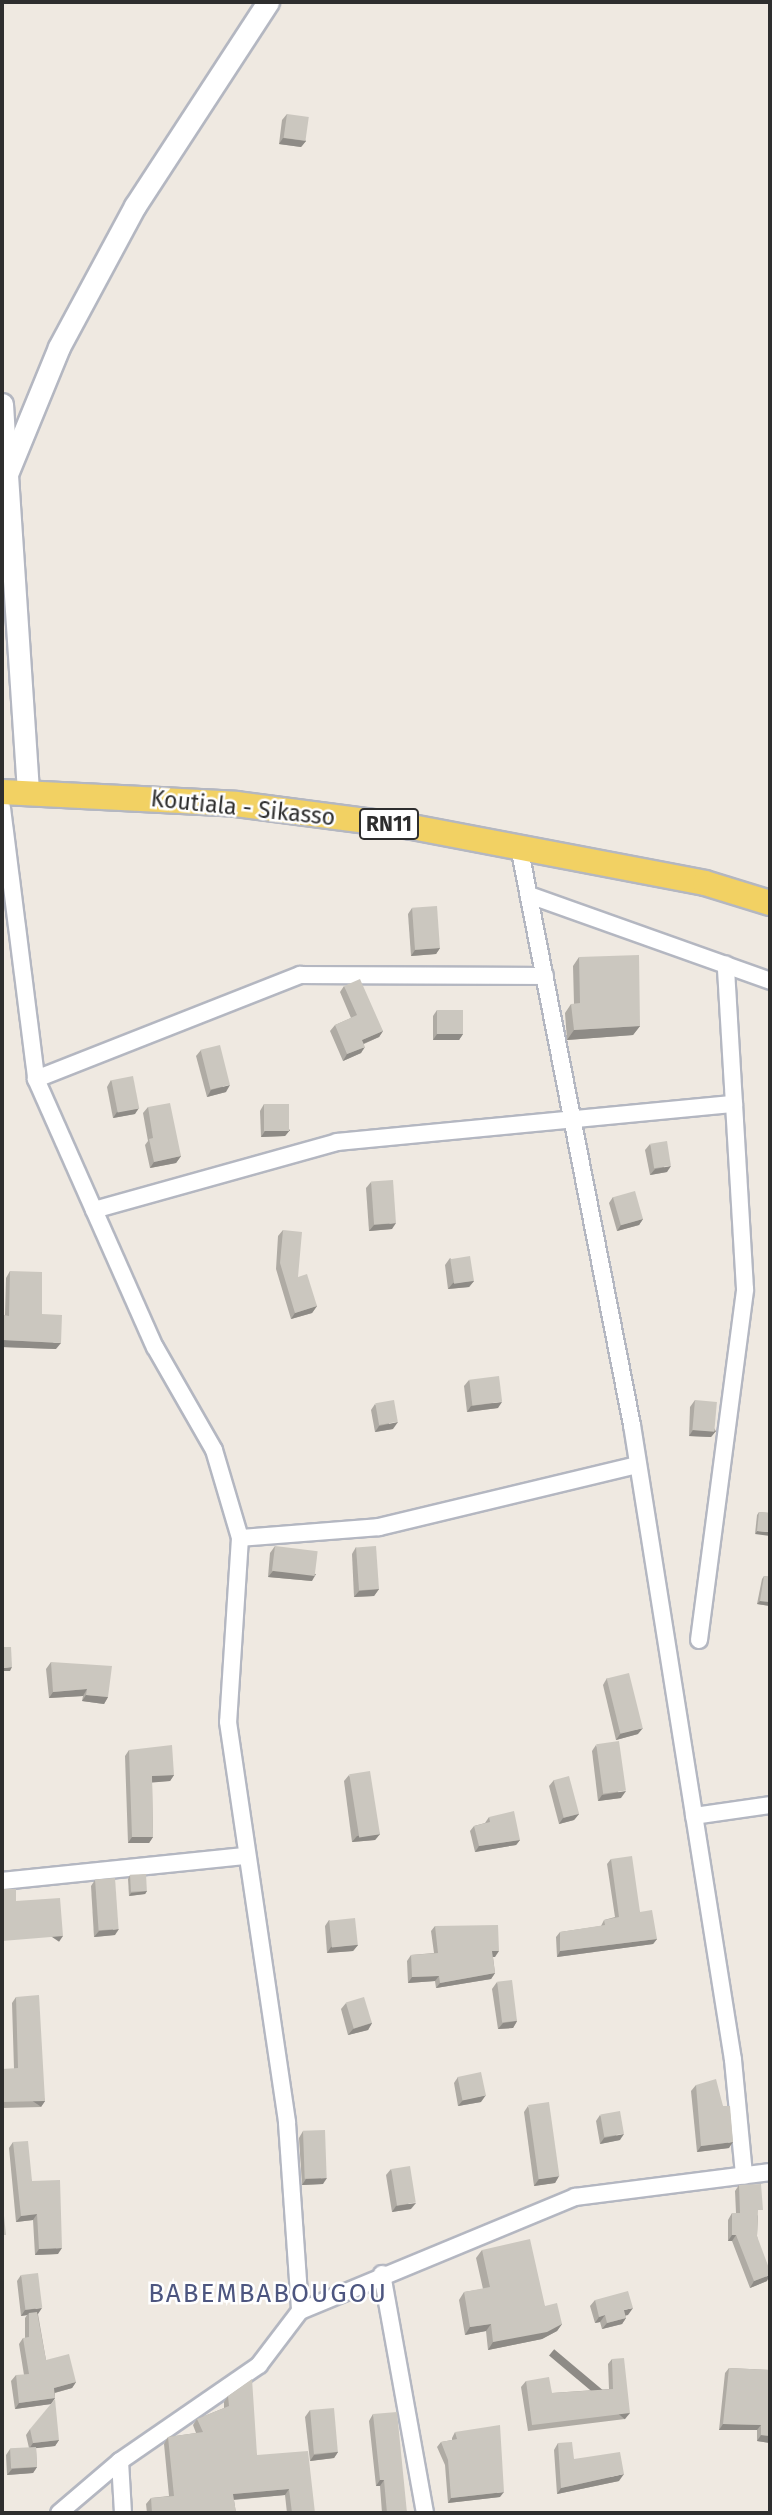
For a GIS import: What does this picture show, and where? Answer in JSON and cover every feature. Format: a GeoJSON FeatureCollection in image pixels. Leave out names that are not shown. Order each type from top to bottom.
{"type":"FeatureCollection","features":[{"type":"Feature","properties":{"kind":"main road","name":"Koutiala - Sikasso"},"geometry":{"type":"LineString","coordinates":[[2,792],[28,791],[236,804],[519,846],[705,883],[770,903]]}},
{"type":"Feature","properties":{"kind":"street"},"geometry":{"type":"LineString","coordinates":[[7,474],[59,347],[135,206],[268,2]]}},
{"type":"Feature","properties":{"kind":"street"},"geometry":{"type":"LineString","coordinates":[[2,404],[28,791]]}},
{"type":"Feature","properties":{"kind":"street"},"geometry":{"type":"LineString","coordinates":[[2,808],[36,1079],[155,1347],[214,1450],[240,1538],[228,1722],[244,1856],[287,2123],[300,2311]]}},
{"type":"Feature","properties":{"kind":"street"},"geometry":{"type":"LineString","coordinates":[[519,846],[638,1465],[733,2060],[744,2175]]}},
{"type":"Feature","properties":{"kind":"street"},"geometry":{"type":"LineString","coordinates":[[529,895],[770,981]]}},
{"type":"Feature","properties":{"kind":"street"},"geometry":{"type":"LineString","coordinates":[[699,1640],[745,1289],[726,965]]}},
{"type":"Feature","properties":{"kind":"street"},"geometry":{"type":"LineString","coordinates":[[36,1079],[300,975],[545,976]]}},
{"type":"Feature","properties":{"kind":"street"},"geometry":{"type":"LineString","coordinates":[[94,1210],[337,1142],[734,1104]]}},
{"type":"Feature","properties":{"kind":"street"},"geometry":{"type":"LineString","coordinates":[[240,1538],[379,1527],[638,1465]]}},
{"type":"Feature","properties":{"kind":"street"},"geometry":{"type":"LineString","coordinates":[[694,1816],[770,1805]]}},
{"type":"Feature","properties":{"kind":"street"},"geometry":{"type":"LineString","coordinates":[[2,1881],[244,1856]]}},
{"type":"Feature","properties":{"kind":"street"},"geometry":{"type":"LineString","coordinates":[[59,2513],[120,2460],[259,2365],[300,2311],[382,2274],[575,2197],[770,2172]]}},
{"type":"Feature","properties":{"kind":"street"},"geometry":{"type":"LineString","coordinates":[[382,2274],[425,2513]]}},
{"type":"Feature","properties":{"kind":"street"},"geometry":{"type":"LineString","coordinates":[[120,2460],[123,2513]]}},
{"type":"Feature","properties":{"kind":"building"},"geometry":{"type":"Polygon","coordinates":[[[287,114],[309,117],[305,141],[284,138],[287,114]]]}},
{"type":"Feature","properties":{"kind":"building"},"geometry":{"type":"Polygon","coordinates":[[[437,906],[440,948],[415,950],[412,908],[437,906]]]}},
{"type":"Feature","properties":{"kind":"building"},"geometry":{"type":"Polygon","coordinates":[[[639,955],[640,1026],[574,1030],[571,1004],[580,1003],[579,957],[639,955]]]}},
{"type":"Feature","properties":{"kind":"building"},"geometry":{"type":"Polygon","coordinates":[[[360,979],[383,1031],[362,1040],[365,1047],[347,1054],[335,1025],[357,1015],[344,986],[360,979]]]}},
{"type":"Feature","properties":{"kind":"building"},"geometry":{"type":"Polygon","coordinates":[[[437,1010],[463,1010],[463,1034],[437,1034],[437,1010]]]}},
{"type":"Feature","properties":{"kind":"building"},"geometry":{"type":"Polygon","coordinates":[[[220,1045],[230,1085],[211,1090],[201,1050],[220,1045]]]}},
{"type":"Feature","properties":{"kind":"building"},"geometry":{"type":"Polygon","coordinates":[[[133,1076],[139,1108],[118,1113],[111,1080],[133,1076]]]}},
{"type":"Feature","properties":{"kind":"building"},"geometry":{"type":"Polygon","coordinates":[[[170,1103],[181,1156],[154,1162],[149,1139],[153,1138],[148,1107],[170,1103]]]}},
{"type":"Feature","properties":{"kind":"building"},"geometry":{"type":"Polygon","coordinates":[[[264,1104],[289,1104],[289,1131],[264,1131],[264,1104]]]}},
{"type":"Feature","properties":{"kind":"building"},"geometry":{"type":"Polygon","coordinates":[[[667,1141],[671,1166],[654,1168],[650,1144],[667,1141]]]}},
{"type":"Feature","properties":{"kind":"building"},"geometry":{"type":"Polygon","coordinates":[[[393,1180],[396,1223],[374,1224],[371,1182],[393,1180]]]}},
{"type":"Feature","properties":{"kind":"building"},"geometry":{"type":"Polygon","coordinates":[[[635,1191],[643,1219],[621,1225],[613,1197],[635,1191]]]}},
{"type":"Feature","properties":{"kind":"building"},"geometry":{"type":"Polygon","coordinates":[[[283,1230],[302,1232],[298,1277],[307,1274],[317,1306],[295,1313],[280,1263],[283,1230]]]}},
{"type":"Feature","properties":{"kind":"building"},"geometry":{"type":"Polygon","coordinates":[[[470,1256],[474,1281],[454,1284],[450,1259],[470,1256]]]}},
{"type":"Feature","properties":{"kind":"building"},"geometry":{"type":"Polygon","coordinates":[[[10,1271],[42,1272],[42,1314],[62,1315],[61,1343],[3,1340],[4,1315],[9,1316],[10,1271]]]}},
{"type":"Feature","properties":{"kind":"building"},"geometry":{"type":"Polygon","coordinates":[[[499,1376],[502,1402],[472,1405],[469,1380],[499,1376]]]}},
{"type":"Feature","properties":{"kind":"building"},"geometry":{"type":"Polygon","coordinates":[[[394,1400],[398,1422],[379,1425],[375,1403],[394,1400]]]}},
{"type":"Feature","properties":{"kind":"building"},"geometry":{"type":"Polygon","coordinates":[[[695,1400],[717,1402],[714,1432],[692,1430],[695,1400]]]}},
{"type":"Feature","properties":{"kind":"building"},"geometry":{"type":"Polygon","coordinates":[[[759,1512],[770,1513],[770,1532],[757,1531],[759,1512]]]}},
{"type":"Feature","properties":{"kind":"building"},"geometry":{"type":"Polygon","coordinates":[[[275,1546],[318,1551],[315,1576],[272,1571],[275,1546]]]}},
{"type":"Feature","properties":{"kind":"building"},"geometry":{"type":"Polygon","coordinates":[[[376,1546],[379,1589],[359,1590],[356,1547],[376,1546]]]}},
{"type":"Feature","properties":{"kind":"building"},"geometry":{"type":"Polygon","coordinates":[[[764,1576],[770,1577],[770,1602],[760,1601],[764,1576]]]}},
{"type":"Feature","properties":{"kind":"building"},"geometry":{"type":"Polygon","coordinates":[[[2,1647],[11,1647],[12,1667],[2,1668],[2,1647]]]}},
{"type":"Feature","properties":{"kind":"building"},"geometry":{"type":"Polygon","coordinates":[[[51,1662],[112,1666],[108,1697],[86,1695],[87,1689],[53,1692],[51,1662]]]}},
{"type":"Feature","properties":{"kind":"building"},"geometry":{"type":"Polygon","coordinates":[[[629,1673],[643,1728],[620,1734],[607,1679],[629,1673]]]}},
{"type":"Feature","properties":{"kind":"building"},"geometry":{"type":"Polygon","coordinates":[[[619,1741],[626,1791],[603,1794],[596,1744],[619,1741]]]}},
{"type":"Feature","properties":{"kind":"building"},"geometry":{"type":"Polygon","coordinates":[[[172,1745],[174,1775],[152,1776],[153,1837],[132,1837],[129,1750],[172,1745]]]}},
{"type":"Feature","properties":{"kind":"building"},"geometry":{"type":"Polygon","coordinates":[[[370,1771],[380,1834],[359,1837],[349,1774],[370,1771]]]}},
{"type":"Feature","properties":{"kind":"building"},"geometry":{"type":"Polygon","coordinates":[[[569,1776],[579,1814],[564,1818],[554,1780],[569,1776]]]}},
{"type":"Feature","properties":{"kind":"building"},"geometry":{"type":"Polygon","coordinates":[[[514,1811],[520,1840],[479,1846],[474,1826],[490,1822],[489,1817],[514,1811]]]}},
{"type":"Feature","properties":{"kind":"building"},"geometry":{"type":"Polygon","coordinates":[[[632,1856],[640,1912],[652,1910],[657,1939],[560,1951],[560,1932],[605,1925],[604,1920],[619,1917],[611,1859],[632,1856]]]}},
{"type":"Feature","properties":{"kind":"building"},"geometry":{"type":"Polygon","coordinates":[[[146,1874],[147,1891],[131,1892],[130,1875],[146,1874]]]}},
{"type":"Feature","properties":{"kind":"building"},"geometry":{"type":"Polygon","coordinates":[[[115,1878],[119,1929],[99,1930],[95,1879],[115,1878]]]}},
{"type":"Feature","properties":{"kind":"building"},"geometry":{"type":"Polygon","coordinates":[[[2,1889],[16,1889],[16,1901],[60,1898],[63,1936],[2,1941],[2,1889]]]}},
{"type":"Feature","properties":{"kind":"building"},"geometry":{"type":"Polygon","coordinates":[[[355,1918],[358,1945],[332,1948],[329,1921],[355,1918]]]}},
{"type":"Feature","properties":{"kind":"building"},"geometry":{"type":"Polygon","coordinates":[[[498,1925],[499,1951],[492,1951],[495,1973],[440,1983],[439,1976],[412,1977],[411,1955],[438,1953],[435,1926],[498,1925]]]}},
{"type":"Feature","properties":{"kind":"building"},"geometry":{"type":"Polygon","coordinates":[[[512,1980],[517,2021],[502,2023],[497,1982],[512,1980]]]}},
{"type":"Feature","properties":{"kind":"building"},"geometry":{"type":"Polygon","coordinates":[[[39,1995],[45,2101],[2,2102],[2,2069],[18,2068],[16,1997],[39,1995]]]}},
{"type":"Feature","properties":{"kind":"building"},"geometry":{"type":"Polygon","coordinates":[[[364,1997],[372,2023],[354,2028],[346,2003],[364,1997]]]}},
{"type":"Feature","properties":{"kind":"building"},"geometry":{"type":"Polygon","coordinates":[[[481,2072],[486,2095],[463,2100],[458,2077],[481,2072]]]}},
{"type":"Feature","properties":{"kind":"building"},"geometry":{"type":"Polygon","coordinates":[[[716,2079],[723,2106],[730,2106],[733,2142],[701,2146],[696,2085],[716,2079]]]}},
{"type":"Feature","properties":{"kind":"building"},"geometry":{"type":"Polygon","coordinates":[[[549,2102],[559,2176],[539,2179],[528,2105],[549,2102]]]}},
{"type":"Feature","properties":{"kind":"building"},"geometry":{"type":"Polygon","coordinates":[[[620,2111],[624,2134],[604,2137],[600,2114],[620,2111]]]}},
{"type":"Feature","properties":{"kind":"building"},"geometry":{"type":"Polygon","coordinates":[[[325,2130],[327,2178],[305,2179],[303,2131],[325,2130]]]}},
{"type":"Feature","properties":{"kind":"building"},"geometry":{"type":"Polygon","coordinates":[[[28,2141],[32,2181],[60,2180],[62,2248],[39,2249],[37,2214],[21,2216],[13,2142],[28,2141]]]}},
{"type":"Feature","properties":{"kind":"building"},"geometry":{"type":"Polygon","coordinates":[[[410,2166],[416,2203],[397,2206],[391,2169],[410,2166]]]}},
{"type":"Feature","properties":{"kind":"building"},"geometry":{"type":"Polygon","coordinates":[[[761,2184],[763,2210],[758,2210],[757,2236],[770,2275],[754,2281],[736,2235],[732,2235],[732,2213],[740,2213],[739,2185],[761,2184]]]}},
{"type":"Feature","properties":{"kind":"building"},"geometry":{"type":"Polygon","coordinates":[[[4,2216],[6,2235],[2,2235],[2,2217],[4,2216]]]}},
{"type":"Feature","properties":{"kind":"building"},"geometry":{"type":"Polygon","coordinates":[[[530,2239],[545,2306],[557,2303],[562,2324],[547,2332],[493,2342],[491,2324],[470,2327],[464,2292],[490,2287],[482,2250],[530,2239]]]}},
{"type":"Feature","properties":{"kind":"building"},"geometry":{"type":"Polygon","coordinates":[[[38,2273],[42,2308],[25,2310],[21,2275],[38,2273]]]}},
{"type":"Feature","properties":{"kind":"building"},"geometry":{"type":"Polygon","coordinates":[[[628,2291],[633,2308],[624,2310],[626,2318],[607,2323],[605,2315],[599,2317],[595,2300],[628,2291]]]}},
{"type":"Feature","properties":{"kind":"building"},"geometry":{"type":"Polygon","coordinates":[[[37,2312],[46,2360],[69,2354],[76,2382],[54,2388],[55,2398],[19,2403],[16,2375],[29,2374],[23,2338],[29,2337],[29,2313],[37,2312]]]}},
{"type":"Feature","properties":{"kind":"building"},"geometry":{"type":"Polygon","coordinates":[[[624,2358],[630,2413],[532,2425],[526,2381],[549,2377],[552,2393],[613,2389],[612,2359],[624,2358]]]}},
{"type":"Feature","properties":{"kind":"building"},"geometry":{"type":"Polygon","coordinates":[[[729,2368],[770,2370],[770,2436],[761,2435],[761,2425],[723,2424],[729,2368]]]}},
{"type":"Feature","properties":{"kind":"building"},"geometry":{"type":"Polygon","coordinates":[[[252,2379],[257,2455],[308,2451],[315,2513],[292,2513],[289,2489],[233,2494],[236,2513],[152,2513],[151,2498],[174,2496],[168,2437],[203,2432],[197,2419],[229,2406],[228,2396],[252,2379]]]}},
{"type":"Feature","properties":{"kind":"building"},"geometry":{"type":"Polygon","coordinates":[[[55,2399],[59,2440],[33,2443],[30,2429],[55,2399]]]}},
{"type":"Feature","properties":{"kind":"building"},"geometry":{"type":"Polygon","coordinates":[[[334,2408],[338,2452],[314,2454],[310,2410],[334,2408]]]}},
{"type":"Feature","properties":{"kind":"building"},"geometry":{"type":"Polygon","coordinates":[[[397,2412],[407,2513],[387,2513],[384,2480],[380,2480],[373,2414],[397,2412]]]}},
{"type":"Feature","properties":{"kind":"building"},"geometry":{"type":"Polygon","coordinates":[[[500,2425],[504,2492],[451,2498],[448,2460],[441,2442],[457,2439],[455,2432],[500,2425]]]}},
{"type":"Feature","properties":{"kind":"building"},"geometry":{"type":"Polygon","coordinates":[[[572,2442],[574,2459],[620,2452],[624,2474],[561,2488],[558,2443],[572,2442]]]}},
{"type":"Feature","properties":{"kind":"building"},"geometry":{"type":"Polygon","coordinates":[[[36,2447],[37,2467],[11,2468],[10,2448],[36,2447]]]}},
{"type":"Feature","properties":{"kind":"district","name":"BABEMBABOUGOU"},"geometry":{"type":"Point","coordinates":[268,2294]}}]}
